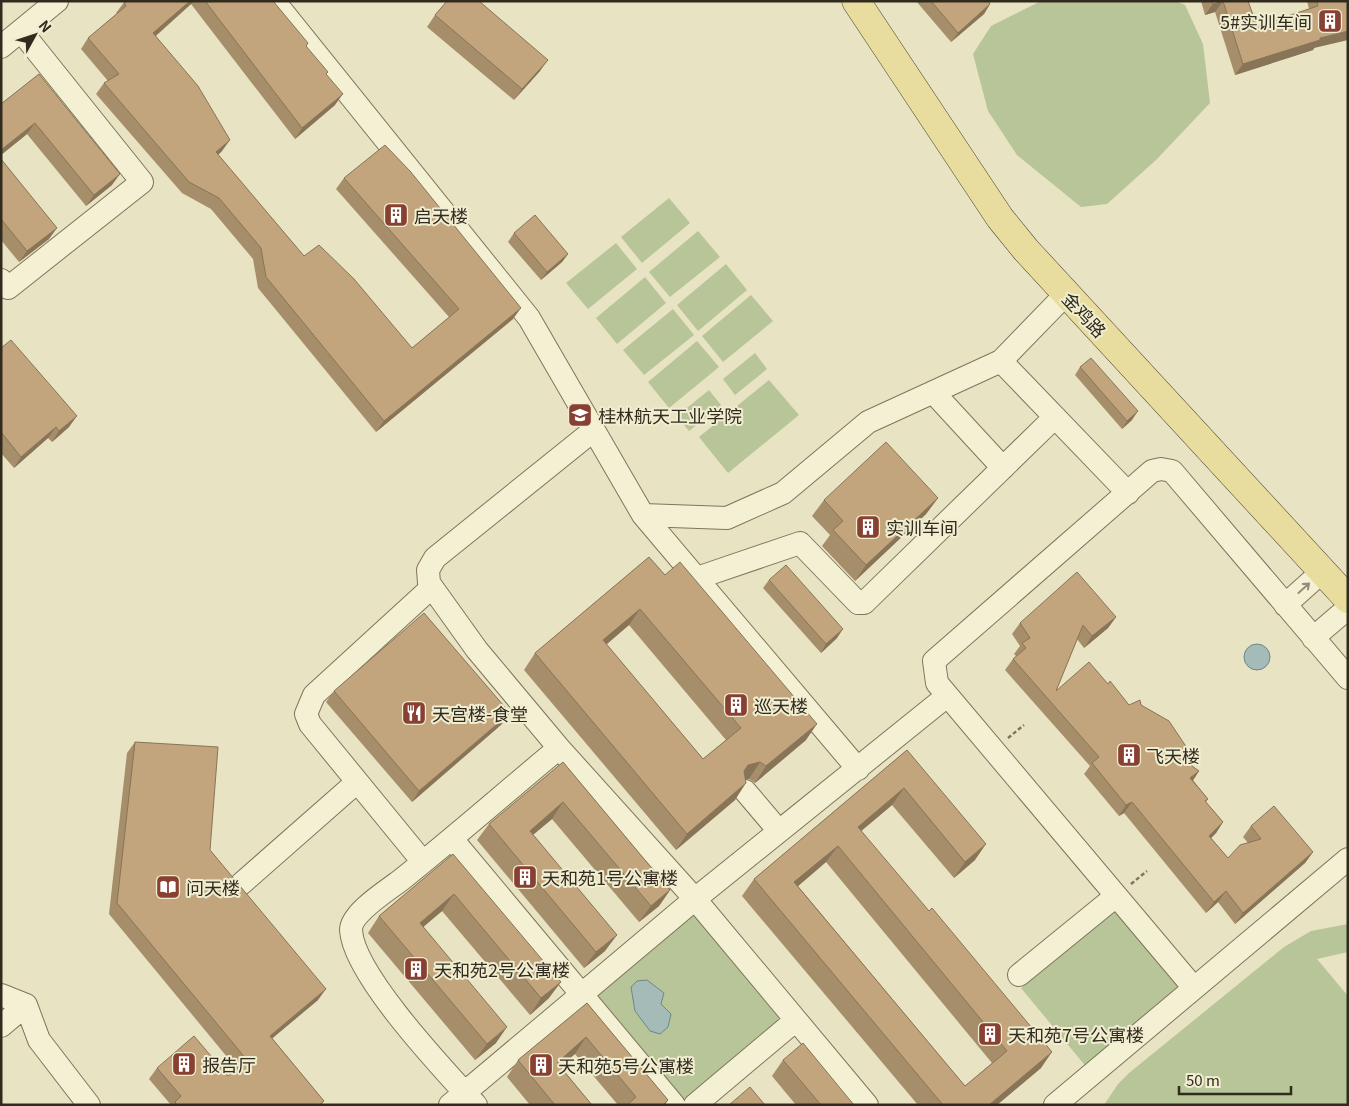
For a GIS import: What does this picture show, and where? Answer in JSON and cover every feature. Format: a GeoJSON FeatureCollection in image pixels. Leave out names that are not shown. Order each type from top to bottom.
{"type":"FeatureCollection","features":[{"type":"Feature","properties":{"kind":"main road","name":"金鸡路"},"geometry":{"type":"LineString","coordinates":[[856,1],[1000,218],[1066,294],[1348,599]]}},
{"type":"Feature","properties":{"kind":"lane"},"geometry":{"type":"LineString","coordinates":[[1,47],[57,1]]}},
{"type":"Feature","properties":{"kind":"lane"},"geometry":{"type":"LineString","coordinates":[[274,1],[529,318],[643,515],[858,769]]}},
{"type":"Feature","properties":{"kind":"lane"},"geometry":{"type":"LineString","coordinates":[[1,280],[8,288],[142,182],[21,31]]}},
{"type":"Feature","properties":{"kind":"lane"},"geometry":{"type":"LineString","coordinates":[[643,515],[716,518],[739,514],[791,487],[868,422],[1000,361],[1066,294]]}},
{"type":"Feature","properties":{"kind":"lane"},"geometry":{"type":"LineString","coordinates":[[1000,361],[1128,493]]}},
{"type":"Feature","properties":{"kind":"lane"},"geometry":{"type":"LineString","coordinates":[[933,392],[1003,468]]}},
{"type":"Feature","properties":{"kind":"lane"},"geometry":{"type":"LineString","coordinates":[[697,578],[800,543],[858,603],[864,603],[1055,417]]}},
{"type":"Feature","properties":{"kind":"lane"},"geometry":{"type":"LineString","coordinates":[[594,430],[435,558],[428,570],[428,583],[477,650],[559,748],[695,899],[867,1105]]}},
{"type":"Feature","properties":{"kind":"lane"},"geometry":{"type":"LineString","coordinates":[[1194,988],[937,683],[934,661],[1156,469],[1172,471],[1297,623],[1348,678]]}},
{"type":"Feature","properties":{"kind":"lane"},"geometry":{"type":"LineString","coordinates":[[1297,623],[1323,571]]}},
{"type":"Feature","properties":{"kind":"lane"},"geometry":{"type":"LineString","coordinates":[[424,862],[310,724],[306,709],[314,695],[431,588]]}},
{"type":"Feature","properties":{"kind":"lane"},"geometry":{"type":"LineString","coordinates":[[1297,623],[1348,608]]}},
{"type":"Feature","properties":{"kind":"lane"},"geometry":{"type":"LineString","coordinates":[[559,748],[452,839],[359,914],[353,922],[351,931],[362,962],[374,985],[464,1101],[582,995],[695,899],[948,696]]}},
{"type":"Feature","properties":{"kind":"lane"},"geometry":{"type":"LineString","coordinates":[[241,884],[357,782]]}},
{"type":"Feature","properties":{"kind":"lane"},"geometry":{"type":"LineString","coordinates":[[745,791],[779,831]]}},
{"type":"Feature","properties":{"kind":"lane"},"geometry":{"type":"LineString","coordinates":[[452,839],[674,1105]]}},
{"type":"Feature","properties":{"kind":"lane"},"geometry":{"type":"LineString","coordinates":[[1055,1105],[1348,859]]}},
{"type":"Feature","properties":{"kind":"lane"},"geometry":{"type":"LineString","coordinates":[[1019,974],[1116,896]]}},
{"type":"Feature","properties":{"kind":"lane"},"geometry":{"type":"LineString","coordinates":[[1,995],[26,1005],[39,1040],[89,1105]]}},
{"type":"Feature","properties":{"kind":"lane"},"geometry":{"type":"LineString","coordinates":[[1,1026],[26,1005]]}},
{"type":"Feature","properties":{"kind":"lane"},"geometry":{"type":"LineString","coordinates":[[695,1105],[796,1020]]}},
{"type":"Feature","properties":{"kind":"green space"},"geometry":{"type":"Polygon","coordinates":[[[1041,1],[1176,1],[1185,5],[1203,44],[1210,103],[1156,160],[1107,204],[1081,207],[1017,155],[988,111],[973,54],[991,26],[1041,1]]]}},
{"type":"Feature","properties":{"kind":"green space"},"geometry":{"type":"Polygon","coordinates":[[[669,198],[690,223],[642,263],[621,237],[669,198]]]}},
{"type":"Feature","properties":{"kind":"green space"},"geometry":{"type":"Polygon","coordinates":[[[698,231],[720,257],[670,297],[649,272],[698,231]]]}},
{"type":"Feature","properties":{"kind":"green space"},"geometry":{"type":"Polygon","coordinates":[[[616,243],[637,269],[588,309],[566,283],[616,243]]]}},
{"type":"Feature","properties":{"kind":"green space"},"geometry":{"type":"Polygon","coordinates":[[[726,264],[747,290],[698,331],[677,305],[726,264]]]}},
{"type":"Feature","properties":{"kind":"green space"},"geometry":{"type":"Polygon","coordinates":[[[645,277],[666,303],[617,344],[596,318],[645,277]]]}},
{"type":"Feature","properties":{"kind":"green space"},"geometry":{"type":"Polygon","coordinates":[[[751,295],[773,321],[723,362],[702,336],[751,295]]]}},
{"type":"Feature","properties":{"kind":"green space"},"geometry":{"type":"Polygon","coordinates":[[[673,309],[694,335],[644,375],[623,350],[673,309]]]}},
{"type":"Feature","properties":{"kind":"green space"},"geometry":{"type":"Polygon","coordinates":[[[697,341],[719,367],[669,408],[648,382],[697,341]]]}},
{"type":"Feature","properties":{"kind":"green space"},"geometry":{"type":"Polygon","coordinates":[[[755,353],[767,369],[735,395],[723,379],[755,353]]]}},
{"type":"Feature","properties":{"kind":"green space"},"geometry":{"type":"Polygon","coordinates":[[[769,380],[799,415],[728,473],[699,437],[769,380]]]}},
{"type":"Feature","properties":{"kind":"green space"},"geometry":{"type":"Polygon","coordinates":[[[709,390],[721,405],[689,431],[677,416],[709,390]]]}},
{"type":"Feature","properties":{"kind":"green space"},"geometry":{"type":"Polygon","coordinates":[[[1116,909],[1183,991],[1088,1069],[1021,988],[1116,909]]]}},
{"type":"Feature","properties":{"kind":"green space"},"geometry":{"type":"Polygon","coordinates":[[[691,915],[702,918],[779,1008],[778,1024],[685,1100],[679,1097],[599,1003],[597,995],[691,915]]]}},
{"type":"Feature","properties":{"kind":"green space"},"geometry":{"type":"Polygon","coordinates":[[[1348,924],[1348,952],[1317,959],[1348,996],[1348,1105],[1104,1105],[1118,1084],[1129,1073],[1284,947],[1311,931],[1348,924]]]}},
{"type":"Feature","properties":{"kind":"water"},"geometry":{"type":"Polygon","coordinates":[[[1257,644],[1267,647],[1270,657],[1267,667],[1257,670],[1247,667],[1244,657],[1247,647],[1257,644]]]}},
{"type":"Feature","properties":{"kind":"water"},"geometry":{"type":"Polygon","coordinates":[[[647,980],[664,993],[661,1004],[671,1014],[668,1027],[660,1034],[650,1031],[635,1011],[631,987],[637,981],[647,980]]]}},
{"type":"Feature","properties":{"kind":"building","name":"启天楼"},"geometry":{"type":"Polygon","coordinates":[[[125,1],[190,1],[153,33],[198,86],[230,140],[216,152],[304,256],[319,245],[354,279],[412,348],[459,309],[344,178],[385,145],[410,171],[521,308],[384,421],[266,277],[261,248],[219,198],[189,182],[104,83],[119,74],[88,38],[126,6],[125,1]]]}},
{"type":"Feature","properties":{"kind":"building"},"geometry":{"type":"Polygon","coordinates":[[[205,1],[273,1],[308,43],[306,46],[328,72],[326,74],[343,94],[302,128],[205,1]]]}},
{"type":"Feature","properties":{"kind":"building"},"geometry":{"type":"Polygon","coordinates":[[[447,1],[479,1],[548,60],[522,89],[435,15],[447,1]]]}},
{"type":"Feature","properties":{"kind":"building"},"geometry":{"type":"Polygon","coordinates":[[[931,1],[988,1],[990,4],[958,33],[931,1]]]}},
{"type":"Feature","properties":{"kind":"building"},"geometry":{"type":"Polygon","coordinates":[[[1212,1],[1223,1],[1213,4],[1212,1]]]}},
{"type":"Feature","properties":{"kind":"building"},"geometry":{"type":"Polygon","coordinates":[[[1223,1],[1248,1],[1257,26],[1318,6],[1317,1],[1348,1],[1348,31],[1320,38],[1320,40],[1243,64],[1223,1]]]}},
{"type":"Feature","properties":{"kind":"building"},"geometry":{"type":"Polygon","coordinates":[[[39,74],[120,174],[94,195],[35,123],[1,150],[1,104],[39,74]]]}},
{"type":"Feature","properties":{"kind":"building"},"geometry":{"type":"Polygon","coordinates":[[[1,159],[57,228],[27,251],[1,219],[1,159]]]}},
{"type":"Feature","properties":{"kind":"building"},"geometry":{"type":"Polygon","coordinates":[[[535,215],[568,254],[547,272],[514,233],[535,215]]]}},
{"type":"Feature","properties":{"kind":"building"},"geometry":{"type":"Polygon","coordinates":[[[11,340],[77,416],[59,431],[56,427],[21,457],[1,432],[1,348],[11,340]]]}},
{"type":"Feature","properties":{"kind":"building"},"geometry":{"type":"Polygon","coordinates":[[[1091,358],[1138,411],[1127,421],[1080,367],[1091,358]]]}},
{"type":"Feature","properties":{"kind":"building","name":"实训车间"},"geometry":{"type":"Polygon","coordinates":[[[886,442],[938,498],[866,565],[833,530],[843,521],[824,500],[886,442]]]}},
{"type":"Feature","properties":{"kind":"building","name":"巡天楼"},"geometry":{"type":"Polygon","coordinates":[[[649,557],[665,575],[680,562],[817,724],[766,766],[760,762],[748,765],[744,771],[746,783],[687,834],[535,653],[649,557]],[[640,609],[603,640],[703,759],[741,728],[640,609]]]}},
{"type":"Feature","properties":{"kind":"building"},"geometry":{"type":"Polygon","coordinates":[[[786,565],[843,629],[826,644],[769,580],[786,565]]]}},
{"type":"Feature","properties":{"kind":"building","name":"飞天楼"},"geometry":{"type":"Polygon","coordinates":[[[1077,572],[1116,617],[1092,636],[1083,625],[1056,691],[1089,662],[1108,684],[1110,681],[1129,705],[1140,700],[1141,705],[1169,721],[1187,748],[1192,766],[1199,771],[1190,778],[1208,799],[1205,801],[1223,822],[1209,836],[1228,858],[1240,845],[1261,839],[1251,826],[1274,806],[1313,852],[1243,913],[1226,891],[1214,902],[1132,802],[1126,805],[1092,763],[1099,757],[1013,659],[1026,648],[1022,643],[1030,638],[1020,623],[1077,572]]]}},
{"type":"Feature","properties":{"kind":"building","name":"天宫楼-食堂"},"geometry":{"type":"Polygon","coordinates":[[[424,613],[510,713],[419,791],[334,691],[424,613]]]}},
{"type":"Feature","properties":{"kind":"building","name":"问天楼"},"geometry":{"type":"Polygon","coordinates":[[[135,742],[218,747],[210,850],[326,989],[270,1036],[324,1101],[319,1105],[177,1105],[175,1102],[181,1096],[157,1068],[194,1036],[228,1076],[247,1060],[117,903],[135,742]]]}},
{"type":"Feature","properties":{"kind":"building"},"geometry":{"type":"Polygon","coordinates":[[[907,750],[986,844],[965,862],[904,788],[858,827],[929,911],[932,908],[1052,1052],[989,1105],[943,1105],[754,879],[907,750]],[[838,846],[794,882],[965,1086],[1007,1051],[838,846]]]}},
{"type":"Feature","properties":{"kind":"building"},"geometry":{"type":"Polygon","coordinates":[[[563,762],[670,890],[651,906],[563,802],[530,831],[617,935],[596,952],[489,824],[563,762]]]}},
{"type":"Feature","properties":{"kind":"building"},"geometry":{"type":"Polygon","coordinates":[[[453,854],[561,982],[541,998],[454,894],[420,923],[507,1027],[487,1044],[379,916],[453,854]]]}},
{"type":"Feature","properties":{"kind":"building"},"geometry":{"type":"Polygon","coordinates":[[[587,1003],[668,1100],[663,1105],[627,1105],[636,1097],[586,1037],[557,1063],[592,1105],[555,1105],[518,1060],[587,1003]]]}},
{"type":"Feature","properties":{"kind":"building"},"geometry":{"type":"Polygon","coordinates":[[[803,1043],[854,1105],[821,1105],[783,1060],[803,1043]]]}},
{"type":"Feature","properties":{"kind":"building"},"geometry":{"type":"Polygon","coordinates":[[[750,1087],[765,1105],[729,1105],[750,1087]]]}},
{"type":"Feature","properties":{"kind":"place","name":"5#实训车间"},"geometry":{"type":"Point","coordinates":[1330,21]}},
{"type":"Feature","properties":{"kind":"place","name":"启天楼"},"geometry":{"type":"Point","coordinates":[396,215]}},
{"type":"Feature","properties":{"kind":"place","name":"桂林航天工业学院"},"geometry":{"type":"Point","coordinates":[580,415]}},
{"type":"Feature","properties":{"kind":"place","name":"实训车间"},"geometry":{"type":"Point","coordinates":[868,527]}},
{"type":"Feature","properties":{"kind":"place","name":"巡天楼"},"geometry":{"type":"Point","coordinates":[736,705]}},
{"type":"Feature","properties":{"kind":"place","name":"天宫楼-食堂"},"geometry":{"type":"Point","coordinates":[414,713]}},
{"type":"Feature","properties":{"kind":"place","name":"飞天楼"},"geometry":{"type":"Point","coordinates":[1129,755]}},
{"type":"Feature","properties":{"kind":"place","name":"天和苑1号公寓楼"},"geometry":{"type":"Point","coordinates":[525,877]}},
{"type":"Feature","properties":{"kind":"place","name":"问天楼"},"geometry":{"type":"Point","coordinates":[168,887]}},
{"type":"Feature","properties":{"kind":"place","name":"天和苑2号公寓楼"},"geometry":{"type":"Point","coordinates":[416,969]}},
{"type":"Feature","properties":{"kind":"place","name":"天和苑7号公寓楼"},"geometry":{"type":"Point","coordinates":[990,1034]}},
{"type":"Feature","properties":{"kind":"place","name":"报告厅"},"geometry":{"type":"Point","coordinates":[184,1064]}},
{"type":"Feature","properties":{"kind":"place","name":"天和苑5号公寓楼"},"geometry":{"type":"Point","coordinates":[541,1065]}}]}
